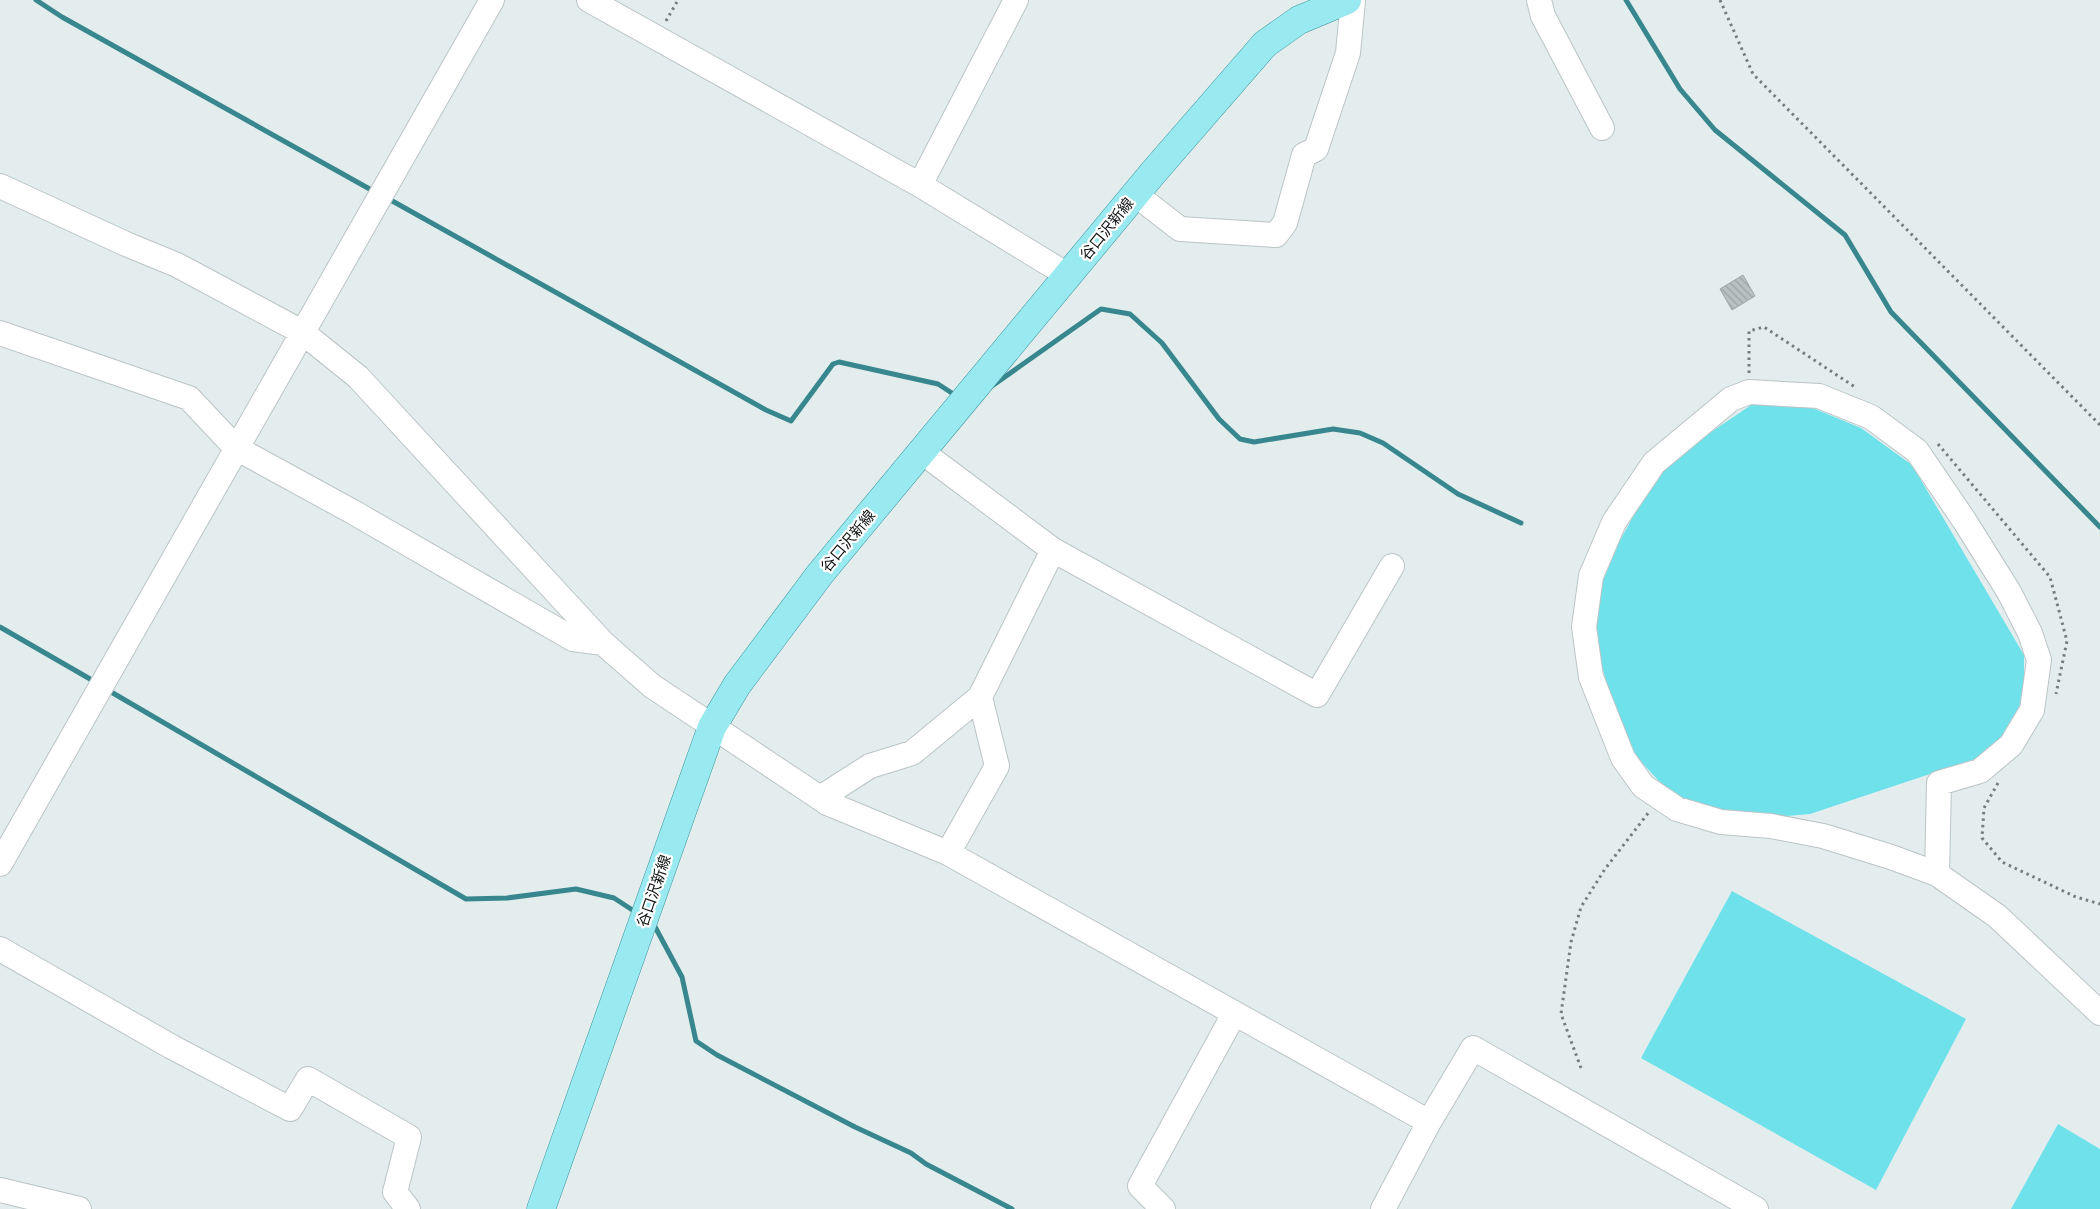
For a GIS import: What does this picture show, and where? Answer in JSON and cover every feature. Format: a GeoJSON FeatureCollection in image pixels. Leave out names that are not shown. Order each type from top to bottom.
{"type":"FeatureCollection","features":[{"type":"Feature","properties":{"kind":"main road","name":"谷口沢新線"},"geometry":{"type":"LineString","coordinates":[[541,1209],[712,727],[737,685],[820,574],[1069,276],[1135,194],[1265,44],[1299,20],[1347,0]]}},
{"type":"Feature","properties":{"kind":"street"},"geometry":{"type":"LineString","coordinates":[[0,864],[492,0]]}},
{"type":"Feature","properties":{"kind":"street"},"geometry":{"type":"LineString","coordinates":[[589,0],[920,185],[1069,276]]}},
{"type":"Feature","properties":{"kind":"street"},"geometry":{"type":"LineString","coordinates":[[920,185],[1016,0]]}},
{"type":"Feature","properties":{"kind":"street"},"geometry":{"type":"LineString","coordinates":[[1135,194],[1180,229],[1276,235],[1285,223],[1304,155],[1316,149],[1348,53],[1353,0]]}},
{"type":"Feature","properties":{"kind":"street"},"geometry":{"type":"LineString","coordinates":[[1539,0],[1543,16],[1602,128]]}},
{"type":"Feature","properties":{"kind":"street"},"geometry":{"type":"LineString","coordinates":[[0,186],[177,265],[302,332],[358,378],[603,643],[652,686],[827,803],[948,853],[1429,1122]]}},
{"type":"Feature","properties":{"kind":"street"},"geometry":{"type":"LineString","coordinates":[[0,333],[189,398],[236,448],[353,512],[573,639],[603,643]]}},
{"type":"Feature","properties":{"kind":"street"},"geometry":{"type":"LineString","coordinates":[[1937,874],[1940,783],[1980,771],[2011,745],[2028,717],[2032,710],[2039,660],[2030,633],[2009,592],[1964,520],[1917,451],[1871,417],[1819,396],[1749,392],[1731,399],[1654,463],[1614,522],[1591,576],[1584,627],[1591,677],[1623,758],[1643,786],[1677,809],[1721,822],[1771,826],[1823,836],[1891,857],[1937,874],[1997,916],[2100,1013]]}},
{"type":"Feature","properties":{"kind":"street"},"geometry":{"type":"LineString","coordinates":[[922,452],[1052,550],[1318,695],[1392,566]]}},
{"type":"Feature","properties":{"kind":"street"},"geometry":{"type":"LineString","coordinates":[[820,798],[870,766],[912,754],[980,697],[1052,550]]}},
{"type":"Feature","properties":{"kind":"street"},"geometry":{"type":"LineString","coordinates":[[948,853],[997,766],[980,697]]}},
{"type":"Feature","properties":{"kind":"street"},"geometry":{"type":"LineString","coordinates":[[0,949],[172,1047],[290,1109],[308,1079],[409,1137],[395,1192],[408,1209]]}},
{"type":"Feature","properties":{"kind":"street"},"geometry":{"type":"LineString","coordinates":[[1163,1209],[1140,1186],[1234,1014]]}},
{"type":"Feature","properties":{"kind":"street"},"geometry":{"type":"LineString","coordinates":[[1383,1209],[1429,1122],[1474,1048],[1756,1209]]}},
{"type":"Feature","properties":{"kind":"street"},"geometry":{"type":"LineString","coordinates":[[0,1190],[79,1209]]}},
{"type":"Feature","properties":{"kind":"path"},"geometry":{"type":"LineString","coordinates":[[1720,0],[1753,74],[2100,426]]}},
{"type":"Feature","properties":{"kind":"path"},"geometry":{"type":"LineString","coordinates":[[1749,392],[1749,332],[1764,326],[1861,391]]}},
{"type":"Feature","properties":{"kind":"path"},"geometry":{"type":"LineString","coordinates":[[1932,438],[1944,449],[2050,577],[2067,641],[2055,698]]}},
{"type":"Feature","properties":{"kind":"path"},"geometry":{"type":"LineString","coordinates":[[1999,782],[1984,808],[1982,838],[2002,862],[2076,897],[2100,904]]}},
{"type":"Feature","properties":{"kind":"path"},"geometry":{"type":"LineString","coordinates":[[1581,1068],[1561,1014],[1571,942],[1581,907],[1605,870],[1661,798]]}},
{"type":"Feature","properties":{"kind":"shaded area"},"geometry":{"type":"Polygon","coordinates":[[[1754,403],[1808,406],[1861,428],[1912,465],[2024,655],[2024,702],[2003,740],[1975,759],[1810,814],[1776,817],[1706,811],[1668,791],[1634,754],[1610,694],[1594,639],[1600,588],[1618,544],[1661,466],[1754,403]]]}},
{"type":"Feature","properties":{"kind":"shaded area"},"geometry":{"type":"Polygon","coordinates":[[[1732,891],[1966,1019],[1876,1190],[1641,1058],[1732,891]]]}},
{"type":"Feature","properties":{"kind":"shaded area"},"geometry":{"type":"Polygon","coordinates":[[[2058,1124],[2100,1149],[2100,1209],[2011,1209],[2058,1124]]]}},
{"type":"Feature","properties":{"kind":"building"},"geometry":{"type":"Polygon","coordinates":[[[1743,275],[1755,296],[1732,310],[1720,289],[1743,275]]]}},
{"type":"Feature","properties":{"kind":"waterway"},"geometry":{"type":"LineString","coordinates":[[36,0],[62,17],[375,192]]}},
{"type":"Feature","properties":{"kind":"waterway"},"geometry":{"type":"LineString","coordinates":[[1626,0],[1680,89],[1715,130],[1845,235],[1891,312],[2100,527]]}},
{"type":"Feature","properties":{"kind":"waterway"},"geometry":{"type":"LineString","coordinates":[[387,198],[766,410],[791,421],[833,364],[839,362],[938,384],[958,397]]}},
{"type":"Feature","properties":{"kind":"waterway"},"geometry":{"type":"LineString","coordinates":[[992,386],[1101,309],[1130,314],[1162,343],[1219,419],[1240,439],[1254,442],[1333,429],[1360,433],[1383,443],[1458,494],[1521,523]]}},
{"type":"Feature","properties":{"kind":"waterway"},"geometry":{"type":"LineString","coordinates":[[0,627],[97,683]]}},
{"type":"Feature","properties":{"kind":"waterway"},"geometry":{"type":"LineString","coordinates":[[106,689],[466,899],[507,898],[576,889],[614,898],[637,913]]}},
{"type":"Feature","properties":{"kind":"waterway"},"geometry":{"type":"LineString","coordinates":[[653,923],[682,977],[696,1041],[717,1055],[855,1127],[911,1153],[926,1164],[1012,1209]]}}]}
